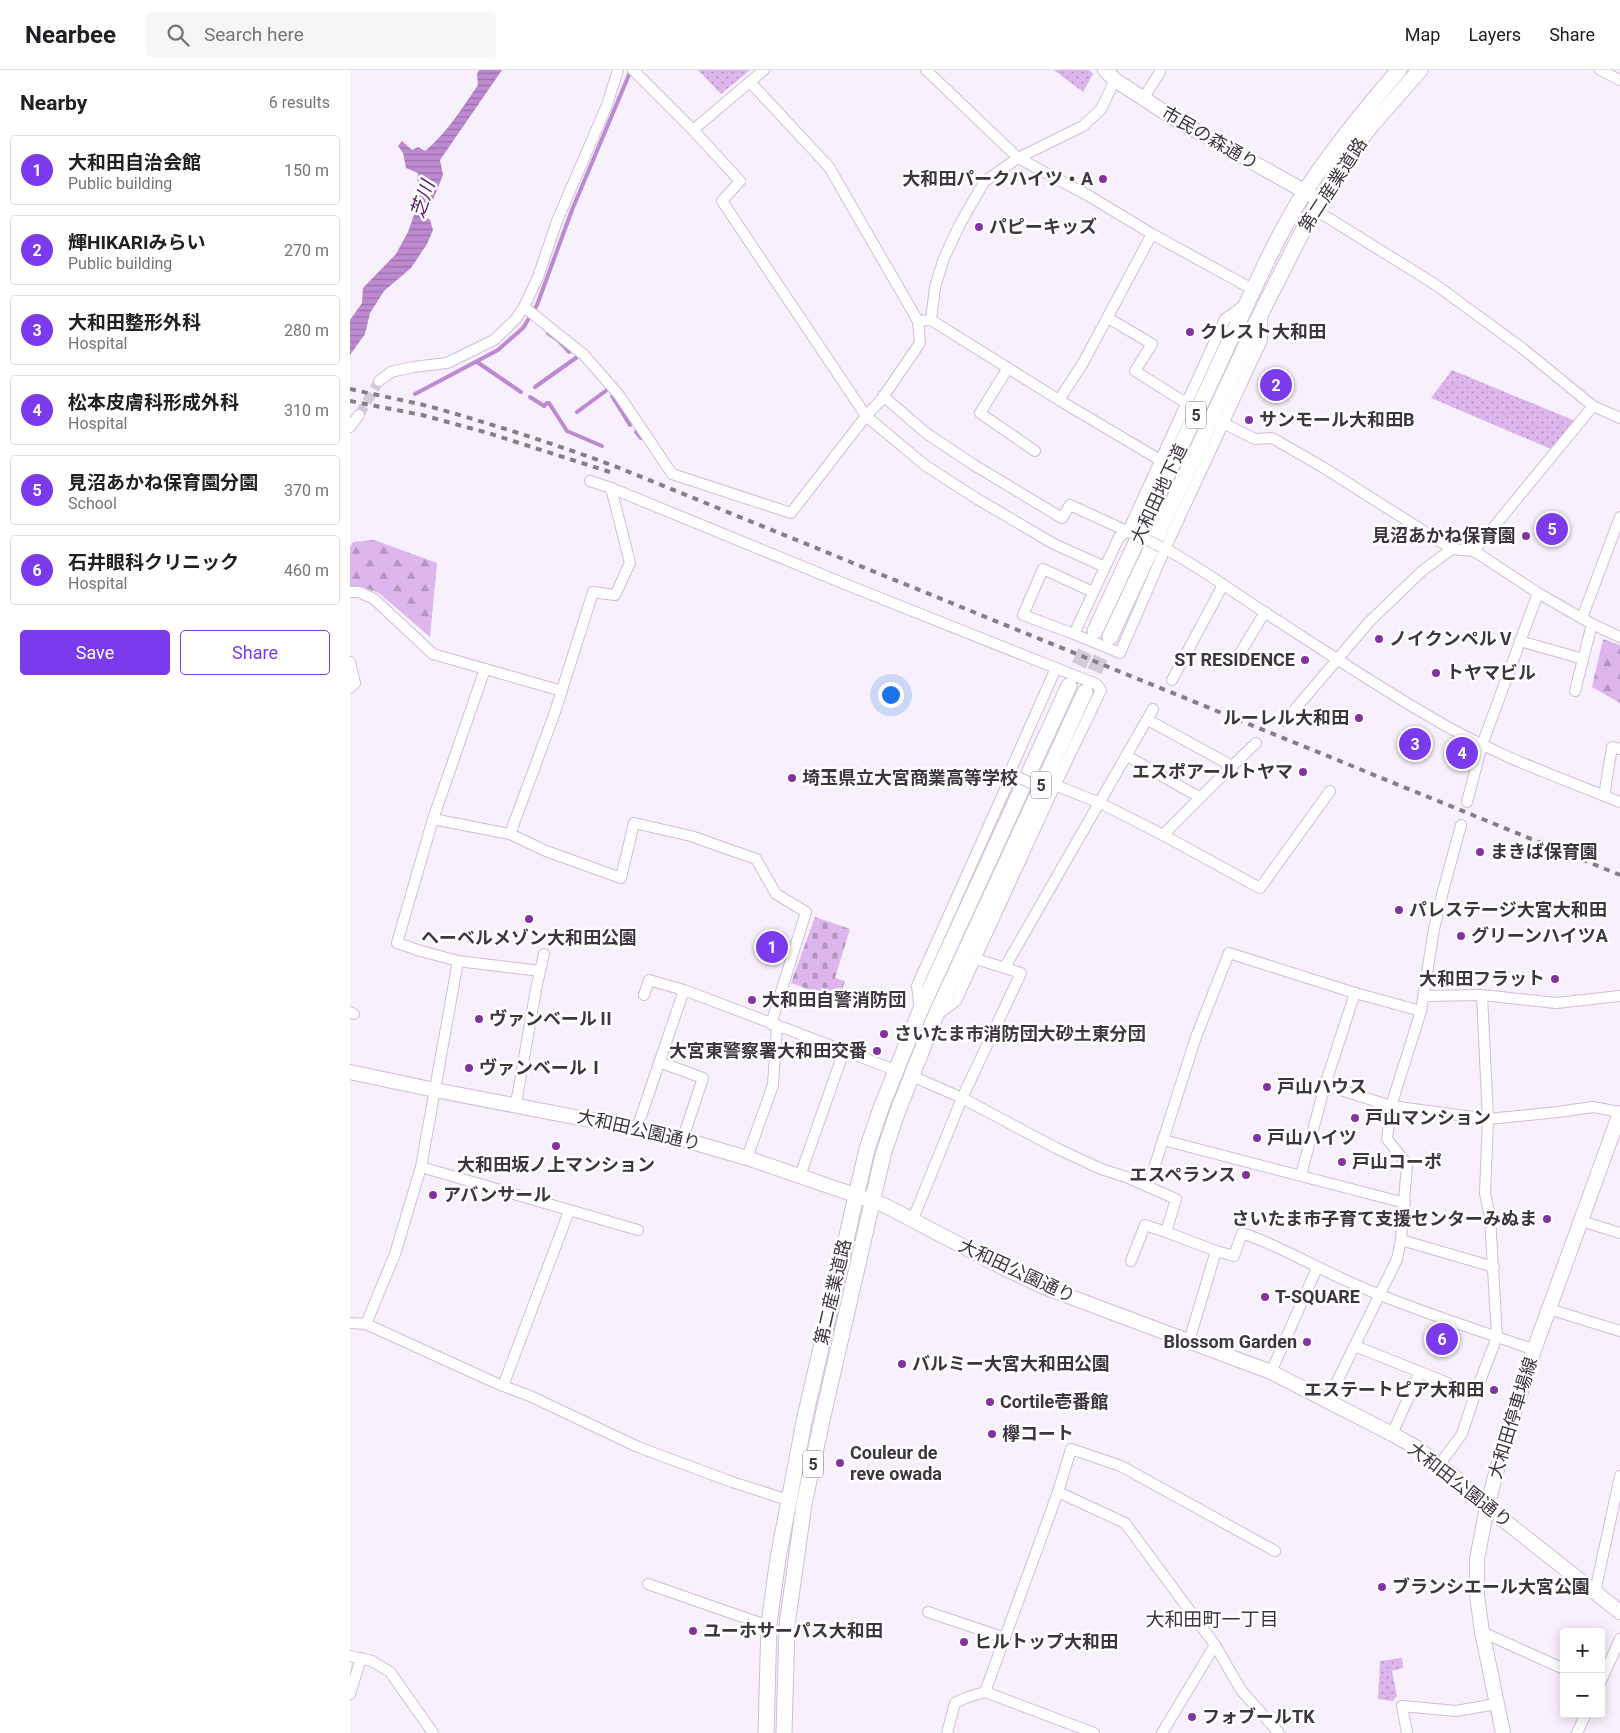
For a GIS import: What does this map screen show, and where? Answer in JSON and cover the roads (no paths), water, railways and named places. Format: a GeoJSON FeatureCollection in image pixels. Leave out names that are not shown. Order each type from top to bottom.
{"type":"FeatureCollection","features":[{"type":"Feature","properties":{"kind":"main road","name":"第二産業道路"},"geometry":{"type":"LineString","coordinates":[[1251,296],[1305,191],[1357,119],[1399,70]]}},
{"type":"Feature","properties":{"kind":"main road","name":"第二産業道路"},"geometry":{"type":"LineString","coordinates":[[1262,311],[1317,205],[1342,164],[1364,135],[1420,70]]}},
{"type":"Feature","properties":{"kind":"main road","name":"大和田地下道"},"geometry":{"type":"LineString","coordinates":[[1095,630],[1251,296]]}},
{"type":"Feature","properties":{"kind":"main road","name":"大和田地下道"},"geometry":{"type":"LineString","coordinates":[[1110,637],[1262,311]]}},
{"type":"Feature","properties":{"kind":"main road","name":"第二産業道路"},"geometry":{"type":"LineString","coordinates":[[766,1733],[770,1624],[778,1558],[788,1500],[855,1194],[867,1149],[895,1070],[920,1011],[1069,686]]}},
{"type":"Feature","properties":{"kind":"main road","name":"第二産業道路"},"geometry":{"type":"LineString","coordinates":[[784,1733],[787,1626],[801,1523],[822,1420],[872,1200],[886,1147],[935,1017],[1085,692]]}},
{"type":"Feature","properties":{"kind":"street"},"geometry":{"type":"LineString","coordinates":[[379,381],[391,372],[413,367],[447,364],[494,340],[515,320],[524,307],[538,277],[557,220],[607,105],[618,70]]}},
{"type":"Feature","properties":{"kind":"street"},"geometry":{"type":"LineString","coordinates":[[633,70],[693,130],[740,181],[722,202],[866,416],[926,466],[979,500],[1054,544],[1105,566]]}},
{"type":"Feature","properties":{"kind":"street"},"geometry":{"type":"LineString","coordinates":[[693,130],[764,70]]}},
{"type":"Feature","properties":{"kind":"street","name":"市民の森通り"},"geometry":{"type":"LineString","coordinates":[[1105,70],[1115,80],[1143,99],[1205,136],[1305,191],[1317,205]]}},
{"type":"Feature","properties":{"kind":"street"},"geometry":{"type":"LineString","coordinates":[[1600,70],[1620,80]]}},
{"type":"Feature","properties":{"kind":"street"},"geometry":{"type":"LineString","coordinates":[[932,72],[1018,158],[1089,196],[1251,296],[1225,319],[1160,460],[1130,532],[1119,537],[1074,634]]}},
{"type":"Feature","properties":{"kind":"street"},"geometry":{"type":"LineString","coordinates":[[1143,99],[1160,72]]}},
{"type":"Feature","properties":{"kind":"street"},"geometry":{"type":"LineString","coordinates":[[931,320],[936,286],[944,258],[960,224],[984,182],[1018,158],[1083,126],[1101,109],[1115,80]]}},
{"type":"Feature","properties":{"kind":"street"},"geometry":{"type":"LineString","coordinates":[[524,307],[584,355],[618,395],[672,474],[791,513],[883,396],[920,343],[918,321],[829,167],[750,82]]}},
{"type":"Feature","properties":{"kind":"street"},"geometry":{"type":"LineString","coordinates":[[1317,205],[1436,286],[1522,348],[1593,406],[1620,418]]}},
{"type":"Feature","properties":{"kind":"street"},"geometry":{"type":"LineString","coordinates":[[1059,400],[1083,363],[1152,234]]}},
{"type":"Feature","properties":{"kind":"street"},"geometry":{"type":"LineString","coordinates":[[1093,592],[1043,569],[1022,615],[1120,653],[1163,548],[1262,340],[1262,311]]}},
{"type":"Feature","properties":{"kind":"street"},"geometry":{"type":"LineString","coordinates":[[1108,318],[1152,344],[1135,371],[1186,403]]}},
{"type":"Feature","properties":{"kind":"street"},"geometry":{"type":"LineString","coordinates":[[918,321],[931,320],[1160,460]]}},
{"type":"Feature","properties":{"kind":"street"},"geometry":{"type":"LineString","coordinates":[[1008,368],[980,413],[1035,451]]}},
{"type":"Feature","properties":{"kind":"street"},"geometry":{"type":"LineString","coordinates":[[883,396],[926,433],[974,465],[1062,518],[1070,505],[1163,548],[1428,716],[1516,761],[1620,802]]}},
{"type":"Feature","properties":{"kind":"street"},"geometry":{"type":"LineString","coordinates":[[1474,551],[1593,406]]}},
{"type":"Feature","properties":{"kind":"street"},"geometry":{"type":"LineString","coordinates":[[350,427],[359,415]]}},
{"type":"Feature","properties":{"kind":"street"},"geometry":{"type":"LineString","coordinates":[[1223,423],[1255,438],[1272,438],[1321,466],[1452,549],[1474,551],[1538,593],[1592,624],[1620,637]]}},
{"type":"Feature","properties":{"kind":"street"},"geometry":{"type":"LineString","coordinates":[[590,480],[1096,684],[1101,690],[1050,789],[956,1001],[935,1017]]}},
{"type":"Feature","properties":{"kind":"street"},"geometry":{"type":"LineString","coordinates":[[510,834],[562,691],[593,592],[615,595],[630,563],[612,488]]}},
{"type":"Feature","properties":{"kind":"street"},"geometry":{"type":"LineString","coordinates":[[1582,618],[1620,517]]}},
{"type":"Feature","properties":{"kind":"street"},"geometry":{"type":"LineString","coordinates":[[1285,721],[1370,622],[1422,571],[1452,549]]}},
{"type":"Feature","properties":{"kind":"street"},"geometry":{"type":"LineString","coordinates":[[1172,680],[1223,585]]}},
{"type":"Feature","properties":{"kind":"street"},"geometry":{"type":"LineString","coordinates":[[350,592],[359,592],[374,599],[433,654],[562,691]]}},
{"type":"Feature","properties":{"kind":"street"},"geometry":{"type":"LineString","coordinates":[[1468,802],[1482,745],[1538,593]]}},
{"type":"Feature","properties":{"kind":"street"},"geometry":{"type":"LineString","coordinates":[[1236,658],[1265,612]]}},
{"type":"Feature","properties":{"kind":"street"},"geometry":{"type":"LineString","coordinates":[[1575,691],[1592,624]]}},
{"type":"Feature","properties":{"kind":"street"},"geometry":{"type":"LineString","coordinates":[[1520,641],[1583,659]]}},
{"type":"Feature","properties":{"kind":"street"},"geometry":{"type":"LineString","coordinates":[[350,662],[355,683],[350,688]]}},
{"type":"Feature","properties":{"kind":"street"},"geometry":{"type":"LineString","coordinates":[[920,1011],[917,986],[1015,776],[1012,767],[1056,668]]}},
{"type":"Feature","properties":{"kind":"street"},"geometry":{"type":"LineString","coordinates":[[485,669],[434,819],[397,943],[458,961],[540,971]]}},
{"type":"Feature","properties":{"kind":"street"},"geometry":{"type":"LineString","coordinates":[[1005,968],[1154,709]]}},
{"type":"Feature","properties":{"kind":"street"},"geometry":{"type":"LineString","coordinates":[[1148,720],[1232,766]]}},
{"type":"Feature","properties":{"kind":"street"},"geometry":{"type":"LineString","coordinates":[[1163,835],[1256,742]]}},
{"type":"Feature","properties":{"kind":"street"},"geometry":{"type":"LineString","coordinates":[[1604,796],[1612,747],[1620,749]]}},
{"type":"Feature","properties":{"kind":"street"},"geometry":{"type":"LineString","coordinates":[[1127,756],[1199,797]]}},
{"type":"Feature","properties":{"kind":"street"},"geometry":{"type":"LineString","coordinates":[[1015,776],[1050,789],[1100,803],[1260,888],[1330,791]]}},
{"type":"Feature","properties":{"kind":"street"},"geometry":{"type":"LineString","coordinates":[[434,819],[510,834],[546,851],[621,878],[634,823],[691,836],[756,859],[776,894],[806,912],[774,1025],[774,1085],[746,1158]]}},
{"type":"Feature","properties":{"kind":"street"},"geometry":{"type":"LineString","coordinates":[[1328,1400],[1397,1258],[1405,1203],[1407,1164],[1387,1139],[1392,1106],[1421,1011],[1434,929],[1461,824]]}},
{"type":"Feature","properties":{"kind":"street"},"geometry":{"type":"LineString","coordinates":[[1148,1186],[1196,1037],[1229,953],[1355,993],[1421,1011]]}},
{"type":"Feature","properties":{"kind":"street"},"geometry":{"type":"LineString","coordinates":[[516,1104],[544,954]]}},
{"type":"Feature","properties":{"kind":"street"},"geometry":{"type":"LineString","coordinates":[[913,1219],[962,1098],[1021,973],[976,959]]}},
{"type":"Feature","properties":{"kind":"street"},"geometry":{"type":"LineString","coordinates":[[366,1324],[395,1254],[421,1167],[458,961]]}},
{"type":"Feature","properties":{"kind":"street"},"geometry":{"type":"LineString","coordinates":[[644,995],[649,980],[684,990],[895,1070]]}},
{"type":"Feature","properties":{"kind":"street"},"geometry":{"type":"LineString","coordinates":[[637,1128],[684,990]]}},
{"type":"Feature","properties":{"kind":"street"},"geometry":{"type":"LineString","coordinates":[[1301,1175],[1325,1086],[1355,993]]}},
{"type":"Feature","properties":{"kind":"street"},"geometry":{"type":"LineString","coordinates":[[1424,996],[1482,995],[1556,1004],[1620,996]]}},
{"type":"Feature","properties":{"kind":"street"},"geometry":{"type":"LineString","coordinates":[[1439,1465],[1462,1434],[1497,1337],[1490,1217],[1485,1193],[1488,1118],[1482,995]]}},
{"type":"Feature","properties":{"kind":"street"},"geometry":{"type":"LineString","coordinates":[[800,1176],[844,1051]]}},
{"type":"Feature","properties":{"kind":"street"},"geometry":{"type":"LineString","coordinates":[[659,1062],[703,1078],[683,1138]]}},
{"type":"Feature","properties":{"kind":"street","name":"大和田公園通り"},"geometry":{"type":"LineString","coordinates":[[350,1072],[683,1138],[872,1200],[913,1219],[1002,1267],[1044,1287],[1271,1372],[1392,1434],[1416,1448],[1439,1465],[1487,1506],[1620,1612]]}},
{"type":"Feature","properties":{"kind":"street"},"geometry":{"type":"LineString","coordinates":[[912,1076],[962,1098],[1056,1148],[1101,1169],[1148,1186],[1176,1199],[1166,1232]]}},
{"type":"Feature","properties":{"kind":"street"},"geometry":{"type":"LineString","coordinates":[[1325,1086],[1392,1106],[1488,1118],[1593,1107],[1620,1112]]}},
{"type":"Feature","properties":{"kind":"street","name":"大和田停車場線"},"geometry":{"type":"LineString","coordinates":[[1503,1733],[1482,1632],[1477,1595],[1477,1559],[1487,1506],[1503,1447],[1534,1350],[1620,1112]]}},
{"type":"Feature","properties":{"kind":"street"},"geometry":{"type":"LineString","coordinates":[[1163,1140],[1405,1203]]}},
{"type":"Feature","properties":{"kind":"street"},"geometry":{"type":"LineString","coordinates":[[421,1167],[638,1230]]}},
{"type":"Feature","properties":{"kind":"street"},"geometry":{"type":"LineString","coordinates":[[503,1386],[568,1211]]}},
{"type":"Feature","properties":{"kind":"street"},"geometry":{"type":"LineString","coordinates":[[1581,1221],[1620,1233]]}},
{"type":"Feature","properties":{"kind":"street"},"geometry":{"type":"LineString","coordinates":[[1130,1261],[1145,1225],[1234,1256],[1242,1233],[1267,1242],[1317,1268],[1380,1295],[1534,1350]]}},
{"type":"Feature","properties":{"kind":"street"},"geometry":{"type":"LineString","coordinates":[[1401,1240],[1494,1267]]}},
{"type":"Feature","properties":{"kind":"street"},"geometry":{"type":"LineString","coordinates":[[1189,1341],[1216,1251]]}},
{"type":"Feature","properties":{"kind":"street"},"geometry":{"type":"LineString","coordinates":[[1271,1372],[1317,1268]]}},
{"type":"Feature","properties":{"kind":"street"},"geometry":{"type":"LineString","coordinates":[[1549,1309],[1620,1331]]}},
{"type":"Feature","properties":{"kind":"street"},"geometry":{"type":"LineString","coordinates":[[350,1323],[366,1324],[503,1386],[530,1396],[638,1447],[732,1482],[788,1500]]}},
{"type":"Feature","properties":{"kind":"street"},"geometry":{"type":"LineString","coordinates":[[1355,1346],[1475,1394]]}},
{"type":"Feature","properties":{"kind":"street"},"geometry":{"type":"LineString","coordinates":[[1392,1434],[1420,1372]]}},
{"type":"Feature","properties":{"kind":"street"},"geometry":{"type":"LineString","coordinates":[[985,1692],[1058,1492],[1071,1448],[1121,1466],[1275,1551]]}},
{"type":"Feature","properties":{"kind":"street"},"geometry":{"type":"LineString","coordinates":[[1595,1592],[1620,1476]]}},
{"type":"Feature","properties":{"kind":"street"},"geometry":{"type":"LineString","coordinates":[[1058,1492],[1125,1523],[1215,1645],[1241,1690],[1279,1733]]}},
{"type":"Feature","properties":{"kind":"street"},"geometry":{"type":"LineString","coordinates":[[648,1584],[770,1624]]}},
{"type":"Feature","properties":{"kind":"street"},"geometry":{"type":"LineString","coordinates":[[928,1612],[1005,1638]]}},
{"type":"Feature","properties":{"kind":"street"},"geometry":{"type":"LineString","coordinates":[[1482,1632],[1560,1667]]}},
{"type":"Feature","properties":{"kind":"street"},"geometry":{"type":"LineString","coordinates":[[1605,1673],[1620,1639]]}},
{"type":"Feature","properties":{"kind":"street"},"geometry":{"type":"LineString","coordinates":[[1162,1733],[1215,1645]]}},
{"type":"Feature","properties":{"kind":"street"},"geometry":{"type":"LineString","coordinates":[[350,1656],[372,1661],[390,1672],[433,1733]]}},
{"type":"Feature","properties":{"kind":"street"},"geometry":{"type":"LineString","coordinates":[[350,1694],[361,1658]]}},
{"type":"Feature","properties":{"kind":"street"},"geometry":{"type":"LineString","coordinates":[[947,1733],[955,1703],[985,1692],[1094,1733]]}},
{"type":"Feature","properties":{"kind":"street"},"geometry":{"type":"LineString","coordinates":[[1407,1733],[1402,1706],[1456,1711],[1496,1704]]}},
{"type":"Feature","properties":{"kind":"street"},"geometry":{"type":"LineString","coordinates":[[1578,1733],[1584,1718]]}},
{"type":"Feature","properties":{"kind":"water","name":"芝川"},"geometry":{"type":"Polygon","coordinates":[[[479,70],[502,70],[440,160],[443,175],[426,217],[430,220],[433,230],[427,244],[411,268],[384,291],[370,313],[365,334],[350,355],[350,320],[362,303],[363,288],[396,254],[408,232],[416,209],[418,173],[406,168],[403,153],[398,146],[402,141],[412,150],[418,147],[425,151],[433,144],[454,120],[478,85],[477,74],[479,70]]]}},
{"type":"Feature","properties":{"kind":"waterway"},"geometry":{"type":"LineString","coordinates":[[415,394],[498,350],[523,328],[537,305],[572,210],[631,70]]}},
{"type":"Feature","properties":{"kind":"waterway"},"geometry":{"type":"LineString","coordinates":[[548,333],[558,340],[569,352]]}},
{"type":"Feature","properties":{"kind":"waterway"},"geometry":{"type":"LineString","coordinates":[[535,387],[580,355]]}},
{"type":"Feature","properties":{"kind":"waterway"},"geometry":{"type":"LineString","coordinates":[[477,362],[521,392]]}},
{"type":"Feature","properties":{"kind":"waterway"},"geometry":{"type":"LineString","coordinates":[[577,412],[611,387]]}},
{"type":"Feature","properties":{"kind":"waterway"},"geometry":{"type":"LineString","coordinates":[[612,396],[630,425]]}},
{"type":"Feature","properties":{"kind":"waterway"},"geometry":{"type":"LineString","coordinates":[[530,397],[544,406],[549,403],[567,431],[602,446]]}},
{"type":"Feature","properties":{"kind":"waterway"},"geometry":{"type":"LineString","coordinates":[[636,432],[641,438]]}},
{"type":"Feature","properties":{"kind":"tunnel"},"geometry":{"type":"LineString","coordinates":[[359,415],[379,381]]}},
{"type":"Feature","properties":{"kind":"tunnel"},"geometry":{"type":"LineString","coordinates":[[1069,686],[1095,631]]}},
{"type":"Feature","properties":{"kind":"tunnel"},"geometry":{"type":"LineString","coordinates":[[1085,692],[1110,637]]}},
{"type":"Feature","properties":{"kind":"railway"},"geometry":{"type":"LineString","coordinates":[[350,389],[428,406],[500,427],[617,467],[1620,875]]}},
{"type":"Feature","properties":{"kind":"railway"},"geometry":{"type":"LineString","coordinates":[[350,401],[422,415],[488,433],[610,472]]}},
{"type":"Feature","properties":{"kind":"place","name":"大和田パークハイツ・A"},"geometry":{"type":"Point","coordinates":[1103,179]}},
{"type":"Feature","properties":{"kind":"place","name":"パピーキッズ"},"geometry":{"type":"Point","coordinates":[979,227]}},
{"type":"Feature","properties":{"kind":"place","name":"クレスト大和田"},"geometry":{"type":"Point","coordinates":[1190,332]}},
{"type":"Feature","properties":{"kind":"place","name":"輝HIKARIみらい"},"geometry":{"type":"Point","coordinates":[1276,385]}},
{"type":"Feature","properties":{"kind":"place","name":"サンモール大和田B"},"geometry":{"type":"Point","coordinates":[1249,420]}},
{"type":"Feature","properties":{"kind":"place","name":"見沼あかね保育園分園"},"geometry":{"type":"Point","coordinates":[1552,529]}},
{"type":"Feature","properties":{"kind":"place","name":"見沼あかね保育園"},"geometry":{"type":"Point","coordinates":[1526,536]}},
{"type":"Feature","properties":{"kind":"place","name":"ノイクンペルⅤ"},"geometry":{"type":"Point","coordinates":[1379,639]}},
{"type":"Feature","properties":{"kind":"place","name":"ST RESIDENCE"},"geometry":{"type":"Point","coordinates":[1305,660]}},
{"type":"Feature","properties":{"kind":"place","name":"トヤマビル"},"geometry":{"type":"Point","coordinates":[1436,673]}},
{"type":"Feature","properties":{"kind":"place","name":"ルーレル大和田"},"geometry":{"type":"Point","coordinates":[1359,718]}},
{"type":"Feature","properties":{"kind":"place","name":"大和田整形外科"},"geometry":{"type":"Point","coordinates":[1415,744]}},
{"type":"Feature","properties":{"kind":"place","name":"松本皮膚科形成外科"},"geometry":{"type":"Point","coordinates":[1462,753]}},
{"type":"Feature","properties":{"kind":"place","name":"エスポアールトヤマ"},"geometry":{"type":"Point","coordinates":[1303,772]}},
{"type":"Feature","properties":{"kind":"place","name":"埼玉県立大宮商業高等学校"},"geometry":{"type":"Point","coordinates":[792,778]}},
{"type":"Feature","properties":{"kind":"place","name":"まきば保育園"},"geometry":{"type":"Point","coordinates":[1480,852]}},
{"type":"Feature","properties":{"kind":"place","name":"パレステージ大宮大和田"},"geometry":{"type":"Point","coordinates":[1399,910]}},
{"type":"Feature","properties":{"kind":"place","name":"ヘーベルメゾン大和田公園"},"geometry":{"type":"Point","coordinates":[529,919]}},
{"type":"Feature","properties":{"kind":"place","name":"グリーンハイツA"},"geometry":{"type":"Point","coordinates":[1461,936]}},
{"type":"Feature","properties":{"kind":"place","name":"大和田自治会館"},"geometry":{"type":"Point","coordinates":[772,947]}},
{"type":"Feature","properties":{"kind":"place","name":"大和田フラット"},"geometry":{"type":"Point","coordinates":[1555,979]}},
{"type":"Feature","properties":{"kind":"place","name":"大和田自警消防団"},"geometry":{"type":"Point","coordinates":[752,1000]}},
{"type":"Feature","properties":{"kind":"place","name":"ヴァンベールⅡ"},"geometry":{"type":"Point","coordinates":[479,1019]}},
{"type":"Feature","properties":{"kind":"place","name":"さいたま市消防団大砂土東分団"},"geometry":{"type":"Point","coordinates":[884,1034]}},
{"type":"Feature","properties":{"kind":"place","name":"大宮東警察署大和田交番"},"geometry":{"type":"Point","coordinates":[877,1051]}},
{"type":"Feature","properties":{"kind":"place","name":"ヴァンベールⅠ"},"geometry":{"type":"Point","coordinates":[469,1068]}},
{"type":"Feature","properties":{"kind":"place","name":"戸山ハウス"},"geometry":{"type":"Point","coordinates":[1267,1087]}},
{"type":"Feature","properties":{"kind":"place","name":"戸山マンション"},"geometry":{"type":"Point","coordinates":[1355,1118]}},
{"type":"Feature","properties":{"kind":"place","name":"戸山ハイツ"},"geometry":{"type":"Point","coordinates":[1257,1138]}},
{"type":"Feature","properties":{"kind":"place","name":"大和田坂ノ上マンション"},"geometry":{"type":"Point","coordinates":[556,1146]}},
{"type":"Feature","properties":{"kind":"place","name":"戸山コーポ"},"geometry":{"type":"Point","coordinates":[1342,1162]}},
{"type":"Feature","properties":{"kind":"place","name":"エスペランス"},"geometry":{"type":"Point","coordinates":[1246,1175]}},
{"type":"Feature","properties":{"kind":"place","name":"アバンサール"},"geometry":{"type":"Point","coordinates":[433,1195]}},
{"type":"Feature","properties":{"kind":"place","name":"さいたま市子育て支援センターみぬま"},"geometry":{"type":"Point","coordinates":[1547,1219]}},
{"type":"Feature","properties":{"kind":"place","name":"T-SQUARE"},"geometry":{"type":"Point","coordinates":[1265,1297]}},
{"type":"Feature","properties":{"kind":"place","name":"石井眼科クリニック"},"geometry":{"type":"Point","coordinates":[1442,1339]}},
{"type":"Feature","properties":{"kind":"place","name":"Blossom Garden"},"geometry":{"type":"Point","coordinates":[1307,1342]}},
{"type":"Feature","properties":{"kind":"place","name":"バルミー大宮大和田公園"},"geometry":{"type":"Point","coordinates":[902,1364]}},
{"type":"Feature","properties":{"kind":"place","name":"エステートピア大和田"},"geometry":{"type":"Point","coordinates":[1494,1390]}},
{"type":"Feature","properties":{"kind":"place","name":"Cortile壱番館"},"geometry":{"type":"Point","coordinates":[990,1402]}},
{"type":"Feature","properties":{"kind":"place","name":"欅コート"},"geometry":{"type":"Point","coordinates":[992,1434]}},
{"type":"Feature","properties":{"kind":"place","name":"Couleur de reve owada"},"geometry":{"type":"Point","coordinates":[840,1463]}},
{"type":"Feature","properties":{"kind":"place","name":"ブランシエール大宮公園"},"geometry":{"type":"Point","coordinates":[1382,1587]}},
{"type":"Feature","properties":{"kind":"place","name":"ユーホサーパス大和田"},"geometry":{"type":"Point","coordinates":[693,1631]}},
{"type":"Feature","properties":{"kind":"place","name":"ヒルトップ大和田"},"geometry":{"type":"Point","coordinates":[964,1642]}},
{"type":"Feature","properties":{"kind":"place","name":"フォブールTK"},"geometry":{"type":"Point","coordinates":[1192,1717]}},
{"type":"Feature","properties":{"kind":"district","name":"大和田町一丁目"},"geometry":{"type":"Point","coordinates":[1212,1619]}}]}
